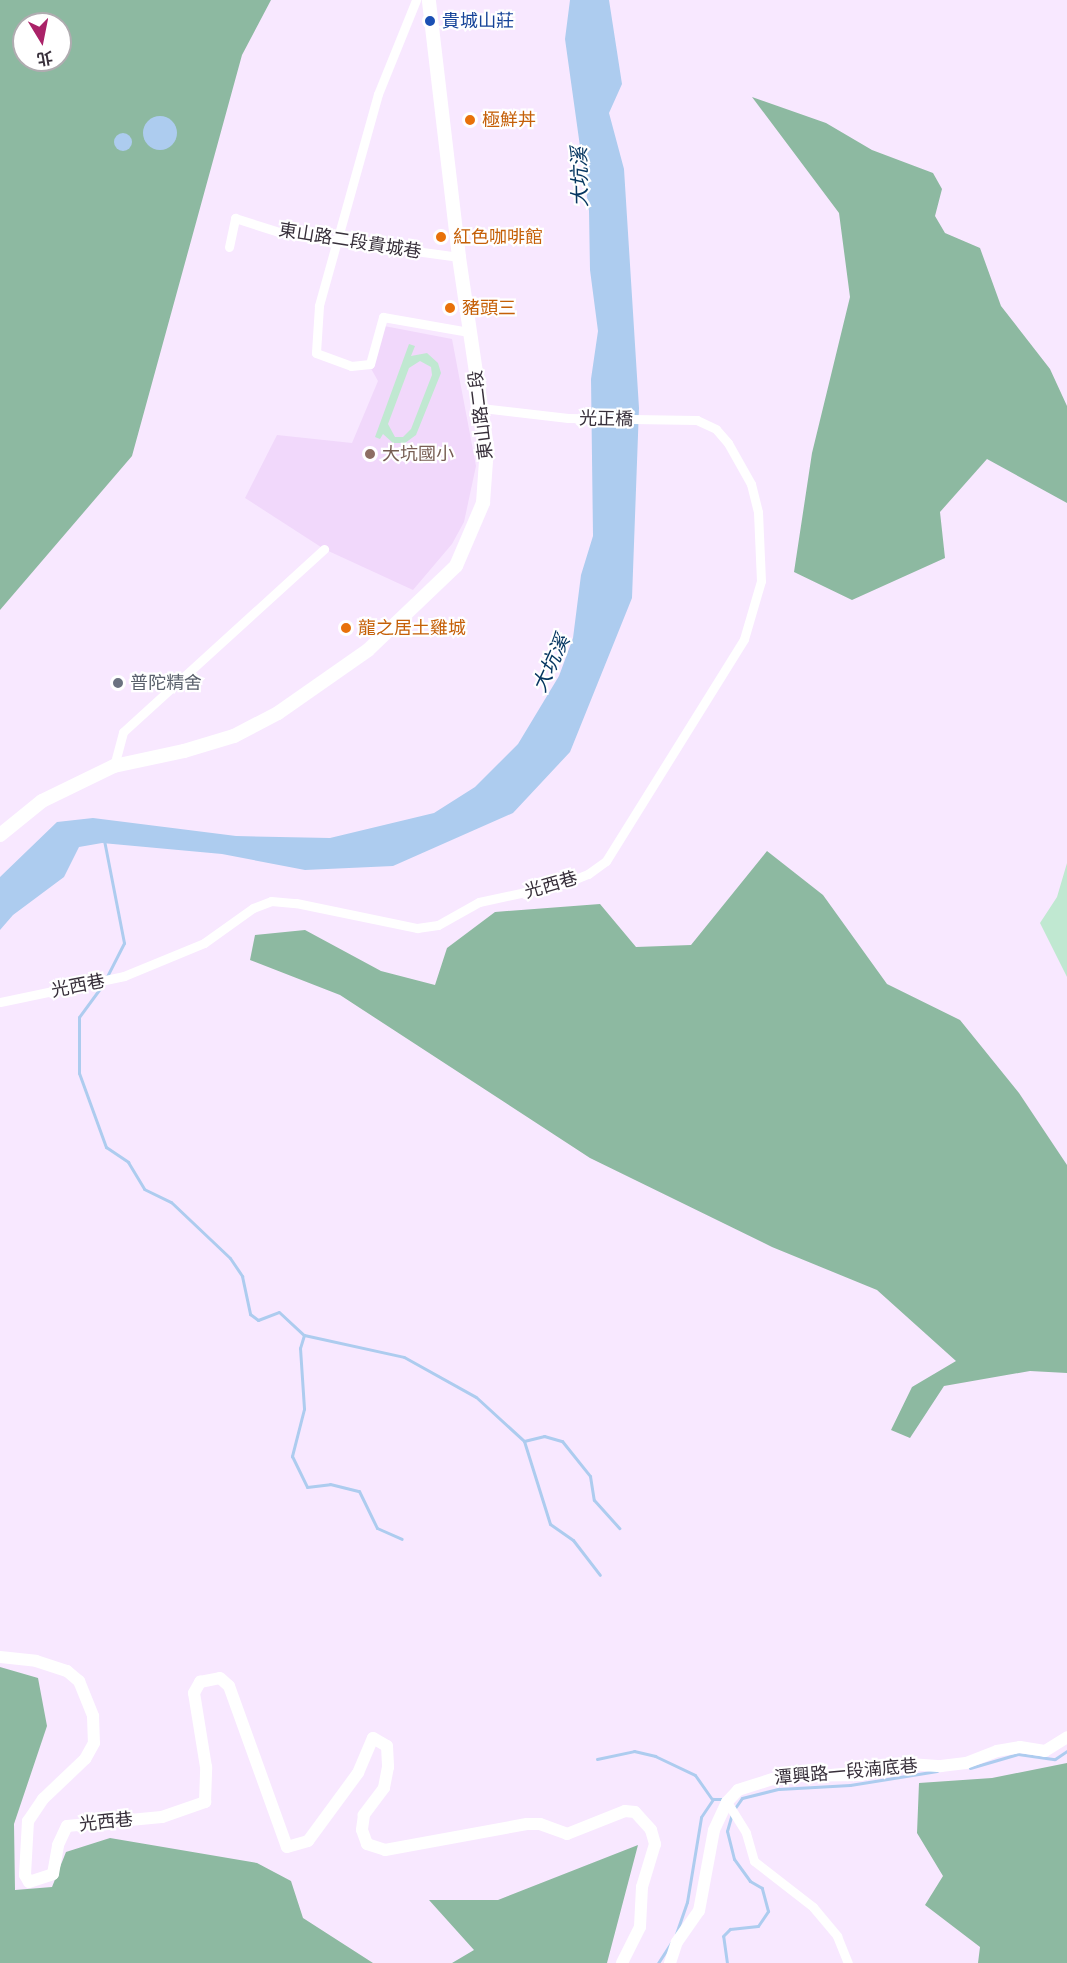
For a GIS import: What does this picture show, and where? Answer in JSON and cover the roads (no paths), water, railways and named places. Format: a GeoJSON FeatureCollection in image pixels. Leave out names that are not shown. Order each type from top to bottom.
{"type":"FeatureCollection","features":[{"type":"Feature","properties":{"kind":"main road","name":"東山路二段"},"geometry":{"type":"LineString","coordinates":[[0,835],[42,801],[114,766],[184,751],[234,736],[278,713],[339,673],[418,605],[456,566],[483,503],[488,477],[429,0]]}},
{"type":"Feature","properties":{"kind":"street"},"geometry":{"type":"LineString","coordinates":[[416,0],[378,94],[319,306],[316,353],[351,366],[370,364],[383,317],[470,332]]}},
{"type":"Feature","properties":{"kind":"street","name":"東山路二段貴城巷"},"geometry":{"type":"LineString","coordinates":[[229,247],[235,218],[282,233],[459,257]]}},
{"type":"Feature","properties":{"kind":"street","name":"光正橋"},"geometry":{"type":"LineString","coordinates":[[481,408],[568,418],[644,419]]}},
{"type":"Feature","properties":{"kind":"street","name":"光西巷"},"geometry":{"type":"LineString","coordinates":[[0,1002],[124,976],[204,942],[254,908],[271,902],[296,903],[417,928],[438,925],[479,902],[563,884],[588,874],[606,861],[744,639],[761,581],[758,512],[751,484],[736,453],[716,429],[697,420],[644,419]]}},
{"type":"Feature","properties":{"kind":"street"},"geometry":{"type":"LineString","coordinates":[[114,766],[123,732],[324,549]]}},
{"type":"Feature","properties":{"kind":"street","name":"光西巷"},"geometry":{"type":"LineString","coordinates":[[0,1657],[36,1661],[67,1671],[79,1681],[93,1716],[94,1743],[85,1759],[43,1799],[28,1821],[25,1875],[29,1882],[53,1874],[58,1845],[67,1826],[162,1817],[205,1802],[206,1767],[194,1694],[200,1682],[213,1677],[229,1686],[287,1847],[308,1841],[358,1773],[374,1738],[387,1746],[388,1767],[384,1788],[364,1815],[362,1830],[367,1844],[385,1850],[527,1824],[540,1824],[567,1834],[625,1811],[635,1812],[651,1830],[655,1844],[642,1887],[640,1927],[622,1963]]}},
{"type":"Feature","properties":{"kind":"street","name":"潭興路一段湳底巷"},"geometry":{"type":"LineString","coordinates":[[727,1802],[738,1790],[782,1776],[861,1775],[909,1764],[941,1766],[966,1763],[997,1751],[1020,1748],[1044,1751],[1067,1737]]}},
{"type":"Feature","properties":{"kind":"street"},"geometry":{"type":"LineString","coordinates":[[670,1963],[677,1942],[699,1911],[714,1830],[727,1802]]}},
{"type":"Feature","properties":{"kind":"street"},"geometry":{"type":"LineString","coordinates":[[727,1802],[746,1833],[754,1861],[813,1906],[837,1936],[848,1963]]}},
{"type":"Feature","properties":{"kind":"water"},"geometry":{"type":"Polygon","coordinates":[[[570,0],[609,0],[622,84],[609,113],[624,169],[639,408],[632,598],[570,752],[513,813],[393,866],[305,870],[222,854],[102,843],[79,847],[64,877],[13,915],[0,930],[0,877],[57,822],[93,818],[236,836],[330,838],[434,813],[475,787],[518,744],[559,676],[573,638],[581,575],[593,536],[591,379],[598,331],[590,270],[589,211],[565,39],[570,0]]]}},
{"type":"Feature","properties":{"kind":"water"},"geometry":{"type":"Polygon","coordinates":[[[160,116],[172,121],[177,133],[172,145],[160,150],[148,145],[143,133],[148,121],[160,116]]]}},
{"type":"Feature","properties":{"kind":"water"},"geometry":{"type":"Polygon","coordinates":[[[123,133],[129,136],[132,142],[129,148],[123,151],[117,148],[114,142],[117,136],[123,133]]]}},
{"type":"Feature","properties":{"kind":"waterway"},"geometry":{"type":"LineString","coordinates":[[104,840],[124,943],[107,977]]}},
{"type":"Feature","properties":{"kind":"waterway"},"geometry":{"type":"LineString","coordinates":[[104,983],[79,1017],[79,1073],[106,1147],[128,1162],[144,1189],[171,1202],[230,1258],[242,1276],[250,1314],[258,1320],[279,1312],[304,1335],[404,1357],[476,1397],[524,1441],[550,1524],[573,1540],[600,1575]]}},
{"type":"Feature","properties":{"kind":"waterway"},"geometry":{"type":"LineString","coordinates":[[304,1335],[300,1348],[304,1409],[292,1456],[307,1487],[330,1484],[359,1491],[377,1528],[402,1539]]}},
{"type":"Feature","properties":{"kind":"waterway"},"geometry":{"type":"LineString","coordinates":[[524,1441],[544,1436],[562,1441],[590,1476],[594,1500],[619,1528]]}},
{"type":"Feature","properties":{"kind":"waterway"},"geometry":{"type":"LineString","coordinates":[[597,1759],[634,1751],[655,1756],[695,1775],[712,1799]]}},
{"type":"Feature","properties":{"kind":"waterway"},"geometry":{"type":"LineString","coordinates":[[970,1768],[1018,1754],[1055,1759],[1067,1751]]}},
{"type":"Feature","properties":{"kind":"waterway"},"geometry":{"type":"LineString","coordinates":[[735,1808],[742,1798],[779,1789],[850,1785],[937,1771]]}},
{"type":"Feature","properties":{"kind":"waterway"},"geometry":{"type":"LineString","coordinates":[[676,1934],[687,1902],[701,1817],[713,1799],[723,1799]]}},
{"type":"Feature","properties":{"kind":"waterway"},"geometry":{"type":"LineString","coordinates":[[727,1963],[723,1936],[730,1929],[758,1926],[768,1911],[762,1888],[750,1881],[734,1859],[727,1831],[732,1814]]}},
{"type":"Feature","properties":{"kind":"waterway"},"geometry":{"type":"LineString","coordinates":[[658,1963],[671,1943]]}},
{"type":"Feature","properties":{"kind":"place","name":"貴城山莊"},"geometry":{"type":"Point","coordinates":[430,21]}},
{"type":"Feature","properties":{"kind":"place","name":"極鮮丼"},"geometry":{"type":"Point","coordinates":[470,120]}},
{"type":"Feature","properties":{"kind":"place","name":"紅色咖啡館"},"geometry":{"type":"Point","coordinates":[441,237]}},
{"type":"Feature","properties":{"kind":"place","name":"豬頭三"},"geometry":{"type":"Point","coordinates":[450,308]}},
{"type":"Feature","properties":{"kind":"place","name":"大坑國小"},"geometry":{"type":"Point","coordinates":[370,454]}},
{"type":"Feature","properties":{"kind":"place","name":"龍之居土雞城"},"geometry":{"type":"Point","coordinates":[346,628]}},
{"type":"Feature","properties":{"kind":"place","name":"普陀精舍"},"geometry":{"type":"Point","coordinates":[118,683]}},
{"type":"Feature","properties":{"kind":"water label","name":"大坑溪"},"geometry":{"type":"Point","coordinates":[581,177]}},
{"type":"Feature","properties":{"kind":"water label","name":"大坑溪"},"geometry":{"type":"Point","coordinates":[552,664]}}]}
